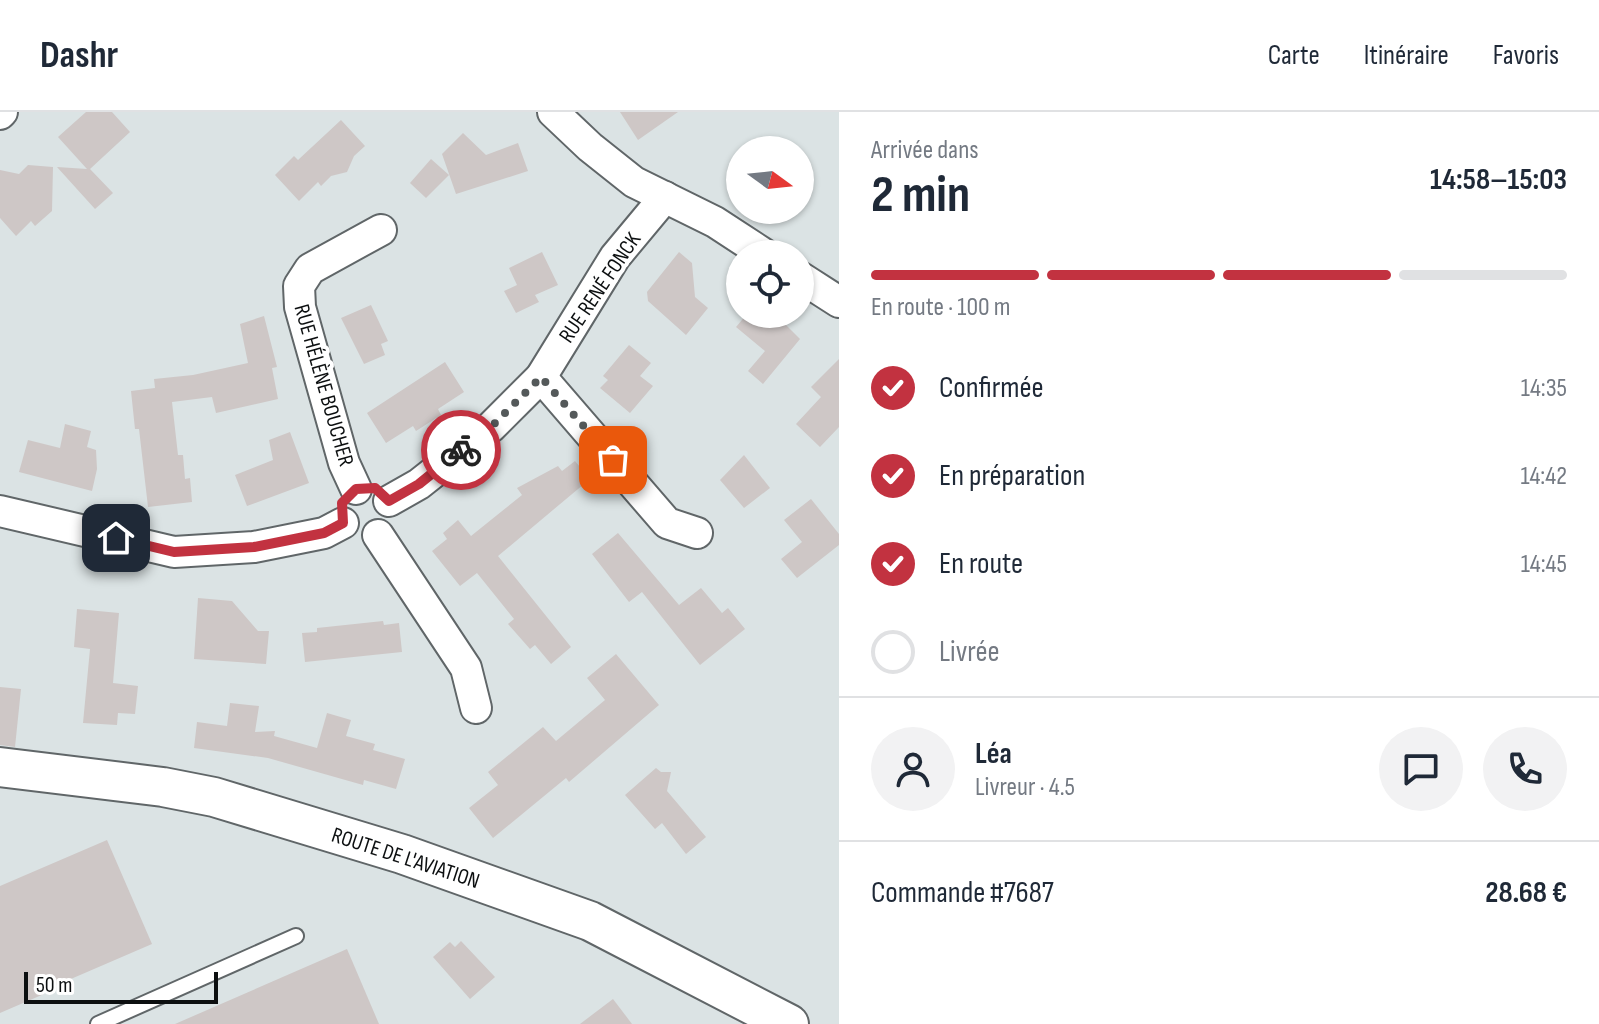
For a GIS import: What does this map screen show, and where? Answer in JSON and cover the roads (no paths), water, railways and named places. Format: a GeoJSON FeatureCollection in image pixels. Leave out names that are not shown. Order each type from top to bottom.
{"type":"FeatureCollection","features":[{"type":"Feature","properties":{"kind":"street"},"geometry":{"type":"LineString","coordinates":[[553,112],[634,182],[715,222],[743,240]]}},
{"type":"Feature","properties":{"kind":"street","name":"RUE RENÉ FONCK"},"geometry":{"type":"LineString","coordinates":[[389,501],[419,484],[491,427],[541,377],[615,257],[665,197]]}},
{"type":"Feature","properties":{"kind":"street","name":"RUE HÉLÈNE BOUCHER"},"geometry":{"type":"LineString","coordinates":[[356,489],[340,449],[300,307],[299,286],[310,269],[381,230]]}},
{"type":"Feature","properties":{"kind":"street"},"geometry":{"type":"LineString","coordinates":[[814,286],[839,302]]}},
{"type":"Feature","properties":{"kind":"street"},"geometry":{"type":"LineString","coordinates":[[541,377],[667,523],[697,533]]}},
{"type":"Feature","properties":{"kind":"street"},"geometry":{"type":"LineString","coordinates":[[375,488],[389,501],[391,513],[388,526],[378,535],[362,537],[347,530],[343,523],[342,503],[356,489],[375,488]]}},
{"type":"Feature","properties":{"kind":"street"},"geometry":{"type":"LineString","coordinates":[[0,511],[174,552],[254,547],[324,533],[343,523]]}},
{"type":"Feature","properties":{"kind":"street"},"geometry":{"type":"LineString","coordinates":[[378,535],[466,668],[476,708]]}},
{"type":"Feature","properties":{"kind":"street","name":"ROUTE DE L'AVIATION"},"geometry":{"type":"LineString","coordinates":[[0,767],[119,781],[214,797],[402,854],[590,921],[789,1024]]}},
{"type":"Feature","properties":{"kind":"lane"},"geometry":{"type":"LineString","coordinates":[[98,1024],[296,936]]}}]}
